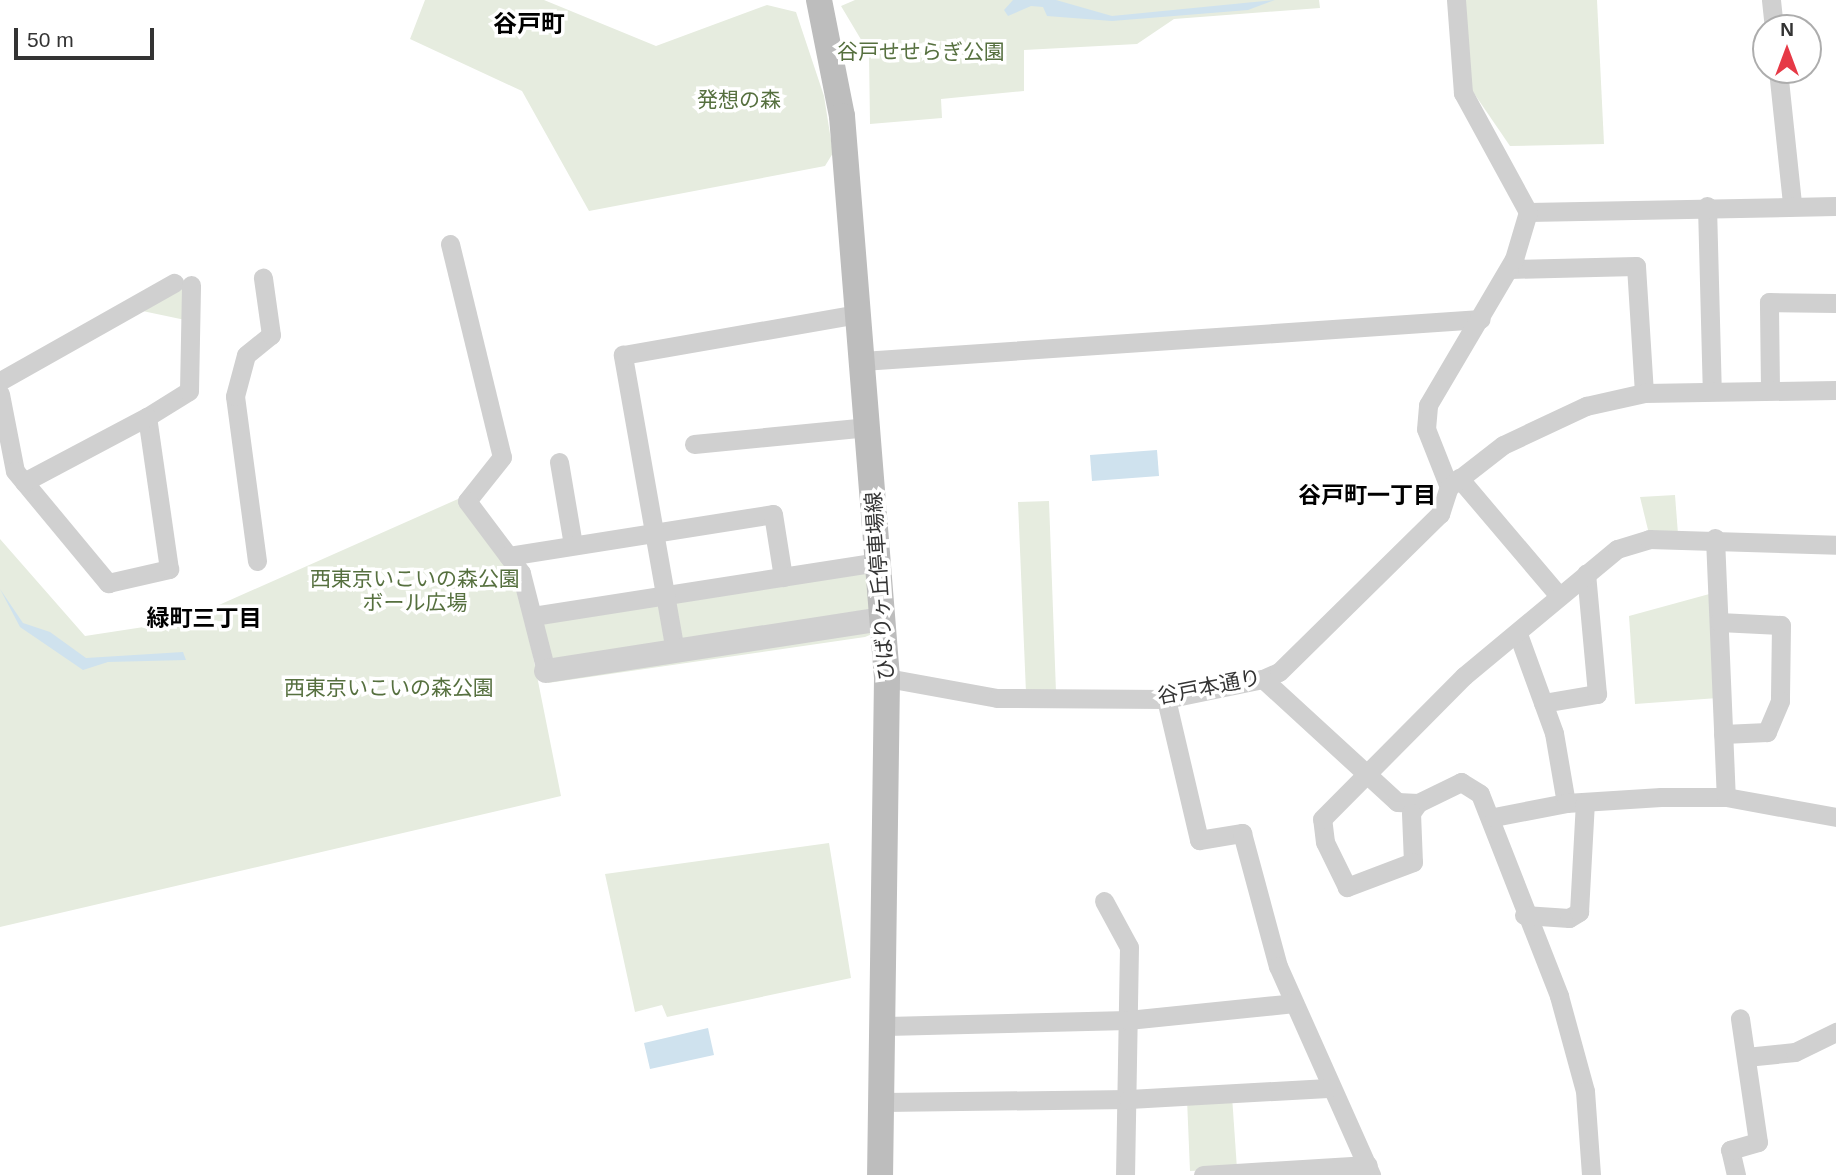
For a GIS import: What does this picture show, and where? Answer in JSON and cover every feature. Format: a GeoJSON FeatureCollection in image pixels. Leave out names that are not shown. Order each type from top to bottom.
{"type":"FeatureCollection","features":[{"type":"Feature","properties":{"kind":"main road","name":"ひばりヶ丘停車場線"},"geometry":{"type":"LineString","coordinates":[[826,2],[842,116],[887,678],[886,1026],[880,1175]]}},
{"type":"Feature","properties":{"kind":"street"},"geometry":{"type":"LineString","coordinates":[[1456,0],[1463,93],[1528,212],[1509,269],[1428,405],[1426,429],[1454,483],[1559,596]]}},
{"type":"Feature","properties":{"kind":"street"},"geometry":{"type":"LineString","coordinates":[[1779,84],[1792,204]]}},
{"type":"Feature","properties":{"kind":"street"},"geometry":{"type":"LineString","coordinates":[[1528,212],[1792,204],[1836,206]]}},
{"type":"Feature","properties":{"kind":"street"},"geometry":{"type":"LineString","coordinates":[[1707,206],[1712,391]]}},
{"type":"Feature","properties":{"kind":"street"},"geometry":{"type":"LineString","coordinates":[[450,244],[502,457],[467,500],[521,573],[546,671],[883,619]]}},
{"type":"Feature","properties":{"kind":"street"},"geometry":{"type":"LineString","coordinates":[[1509,269],[1636,266],[1644,393]]}},
{"type":"Feature","properties":{"kind":"street"},"geometry":{"type":"LineString","coordinates":[[257,561],[235,396],[246,355],[271,335],[263,278]]}},
{"type":"Feature","properties":{"kind":"street"},"geometry":{"type":"LineString","coordinates":[[0,381],[182,284],[189,391],[147,417],[24,482]]}},
{"type":"Feature","properties":{"kind":"street"},"geometry":{"type":"LineString","coordinates":[[1770,389],[1769,302],[1836,303]]}},
{"type":"Feature","properties":{"kind":"street"},"geometry":{"type":"LineString","coordinates":[[675,651],[624,355],[858,314]]}},
{"type":"Feature","properties":{"kind":"street"},"geometry":{"type":"LineString","coordinates":[[863,361],[1481,319]]}},
{"type":"Feature","properties":{"kind":"street"},"geometry":{"type":"LineString","coordinates":[[1454,483],[1503,445],[1586,406],[1644,393],[1836,390]]}},
{"type":"Feature","properties":{"kind":"street"},"geometry":{"type":"LineString","coordinates":[[0,394],[3,427],[24,482],[108,583],[169,569],[147,417]]}},
{"type":"Feature","properties":{"kind":"street"},"geometry":{"type":"LineString","coordinates":[[694,444],[868,427]]}},
{"type":"Feature","properties":{"kind":"street"},"geometry":{"type":"LineString","coordinates":[[559,462],[573,545]]}},
{"type":"Feature","properties":{"kind":"street","name":"谷戸本通り"},"geometry":{"type":"LineString","coordinates":[[887,678],[997,698],[1166,699],[1263,679],[1279,672],[1440,514],[1454,483]]}},
{"type":"Feature","properties":{"kind":"street"},"geometry":{"type":"LineString","coordinates":[[508,556],[773,514],[783,577]]}},
{"type":"Feature","properties":{"kind":"street"},"geometry":{"type":"LineString","coordinates":[[1418,803],[1411,813],[1413,862],[1347,887],[1325,842],[1322,819],[1464,676],[1617,550],[1649,539],[1715,538],[1836,545]]}},
{"type":"Feature","properties":{"kind":"street"},"geometry":{"type":"LineString","coordinates":[[1715,538],[1726,797]]}},
{"type":"Feature","properties":{"kind":"street"},"geometry":{"type":"LineString","coordinates":[[533,616],[879,562]]}},
{"type":"Feature","properties":{"kind":"street"},"geometry":{"type":"LineString","coordinates":[[1543,703],[1597,694],[1586,573]]}},
{"type":"Feature","properties":{"kind":"street"},"geometry":{"type":"LineString","coordinates":[[1719,622],[1781,625],[1780,701],[1767,732],[1723,734]]}},
{"type":"Feature","properties":{"kind":"street"},"geometry":{"type":"LineString","coordinates":[[1518,634],[1543,703],[1566,803]]}},
{"type":"Feature","properties":{"kind":"street"},"geometry":{"type":"LineString","coordinates":[[1263,679],[1366,777],[1397,802],[1418,803],[1461,782],[1480,794],[1494,817],[1524,915],[1559,996],[1584,1084],[1591,1175]]}},
{"type":"Feature","properties":{"kind":"street"},"geometry":{"type":"LineString","coordinates":[[1166,699],[1199,841],[1242,833],[1294,1003],[1328,1088],[1370,1170],[1203,1175]]}},
{"type":"Feature","properties":{"kind":"street"},"geometry":{"type":"LineString","coordinates":[[1494,817],[1566,803],[1726,797],[1836,817]]}},
{"type":"Feature","properties":{"kind":"street"},"geometry":{"type":"LineString","coordinates":[[1524,915],[1569,918],[1579,912],[1586,802]]}},
{"type":"Feature","properties":{"kind":"street"},"geometry":{"type":"LineString","coordinates":[[1104,901],[1129,947],[1129,1099],[1125,1175]]}},
{"type":"Feature","properties":{"kind":"street"},"geometry":{"type":"LineString","coordinates":[[886,1026],[1128,1020],[1294,1003]]}},
{"type":"Feature","properties":{"kind":"street"},"geometry":{"type":"LineString","coordinates":[[1736,1175],[1730,1150],[1758,1142],[1740,1018]]}},
{"type":"Feature","properties":{"kind":"street"},"geometry":{"type":"LineString","coordinates":[[1746,1057],[1795,1052],[1836,1032]]}},
{"type":"Feature","properties":{"kind":"street"},"geometry":{"type":"LineString","coordinates":[[884,1102],[1129,1099],[1328,1088]]}},
{"type":"Feature","properties":{"kind":"green space","name":"発想の森"},"geometry":{"type":"Polygon","coordinates":[[[425,0],[544,0],[656,46],[767,5],[796,12],[824,96],[833,153],[825,166],[589,211],[522,91],[410,39],[425,0]]]}},
{"type":"Feature","properties":{"kind":"green space","name":"谷戸せせらぎ公園"},"geometry":{"type":"Polygon","coordinates":[[[855,0],[1319,0],[1320,8],[1174,19],[1137,44],[1024,50],[1024,91],[941,99],[942,118],[870,124],[869,53],[841,6],[855,0]]]}},
{"type":"Feature","properties":{"kind":"green space"},"geometry":{"type":"Polygon","coordinates":[[[1463,0],[1597,0],[1604,144],[1510,146],[1471,89],[1463,0]]]}},
{"type":"Feature","properties":{"kind":"green space"},"geometry":{"type":"Polygon","coordinates":[[[174,286],[189,287],[190,321],[133,309],[174,286]]]}},
{"type":"Feature","properties":{"kind":"green space"},"geometry":{"type":"Polygon","coordinates":[[[1675,495],[1678,534],[1649,534],[1640,497],[1675,495]]]}},
{"type":"Feature","properties":{"kind":"green space","name":"西東京いこいの森公園"},"geometry":{"type":"Polygon","coordinates":[[[458,499],[517,576],[561,796],[0,927],[0,539],[85,636],[183,621],[458,499]]]}},
{"type":"Feature","properties":{"kind":"green space"},"geometry":{"type":"Polygon","coordinates":[[[1049,501],[1056,692],[1026,693],[1018,502],[1049,501]]]}},
{"type":"Feature","properties":{"kind":"green space"},"geometry":{"type":"Polygon","coordinates":[[[879,562],[884,629],[865,637],[548,683],[533,616],[879,562]]]}},
{"type":"Feature","properties":{"kind":"green space"},"geometry":{"type":"Polygon","coordinates":[[[1713,593],[1718,698],[1635,704],[1629,616],[1713,593]]]}},
{"type":"Feature","properties":{"kind":"green space"},"geometry":{"type":"Polygon","coordinates":[[[829,843],[851,978],[667,1017],[662,1005],[635,1012],[605,874],[829,843]]]}},
{"type":"Feature","properties":{"kind":"green space"},"geometry":{"type":"Polygon","coordinates":[[[1232,1096],[1237,1169],[1190,1171],[1187,1099],[1232,1096]]]}},
{"type":"Feature","properties":{"kind":"water"},"geometry":{"type":"Polygon","coordinates":[[[1013,0],[1056,0],[1112,16],[1275,0],[1248,10],[1112,21],[1047,16],[1043,7],[1031,6],[1008,16],[1004,10],[1013,0]]]}},
{"type":"Feature","properties":{"kind":"water"},"geometry":{"type":"Polygon","coordinates":[[[1157,450],[1159,476],[1092,481],[1090,455],[1157,450]]]}},
{"type":"Feature","properties":{"kind":"water"},"geometry":{"type":"Polygon","coordinates":[[[0,589],[23,623],[50,632],[86,658],[183,652],[186,660],[108,662],[83,670],[20,627],[0,589]]]}},
{"type":"Feature","properties":{"kind":"water"},"geometry":{"type":"Polygon","coordinates":[[[708,1028],[714,1055],[650,1069],[644,1043],[708,1028]]]}},
{"type":"Feature","properties":{"kind":"district","name":"谷戸町"},"geometry":{"type":"Point","coordinates":[529,24]}},
{"type":"Feature","properties":{"kind":"district","name":"谷戸町一丁目"},"geometry":{"type":"Point","coordinates":[1367,495]}},
{"type":"Feature","properties":{"kind":"district","name":"緑町三丁目"},"geometry":{"type":"Point","coordinates":[204,618]}},
{"type":"Feature","properties":{"kind":"park label","name":"西東京いこいの森公園 ボール広場"},"geometry":{"type":"Point","coordinates":[415,591]}}]}
